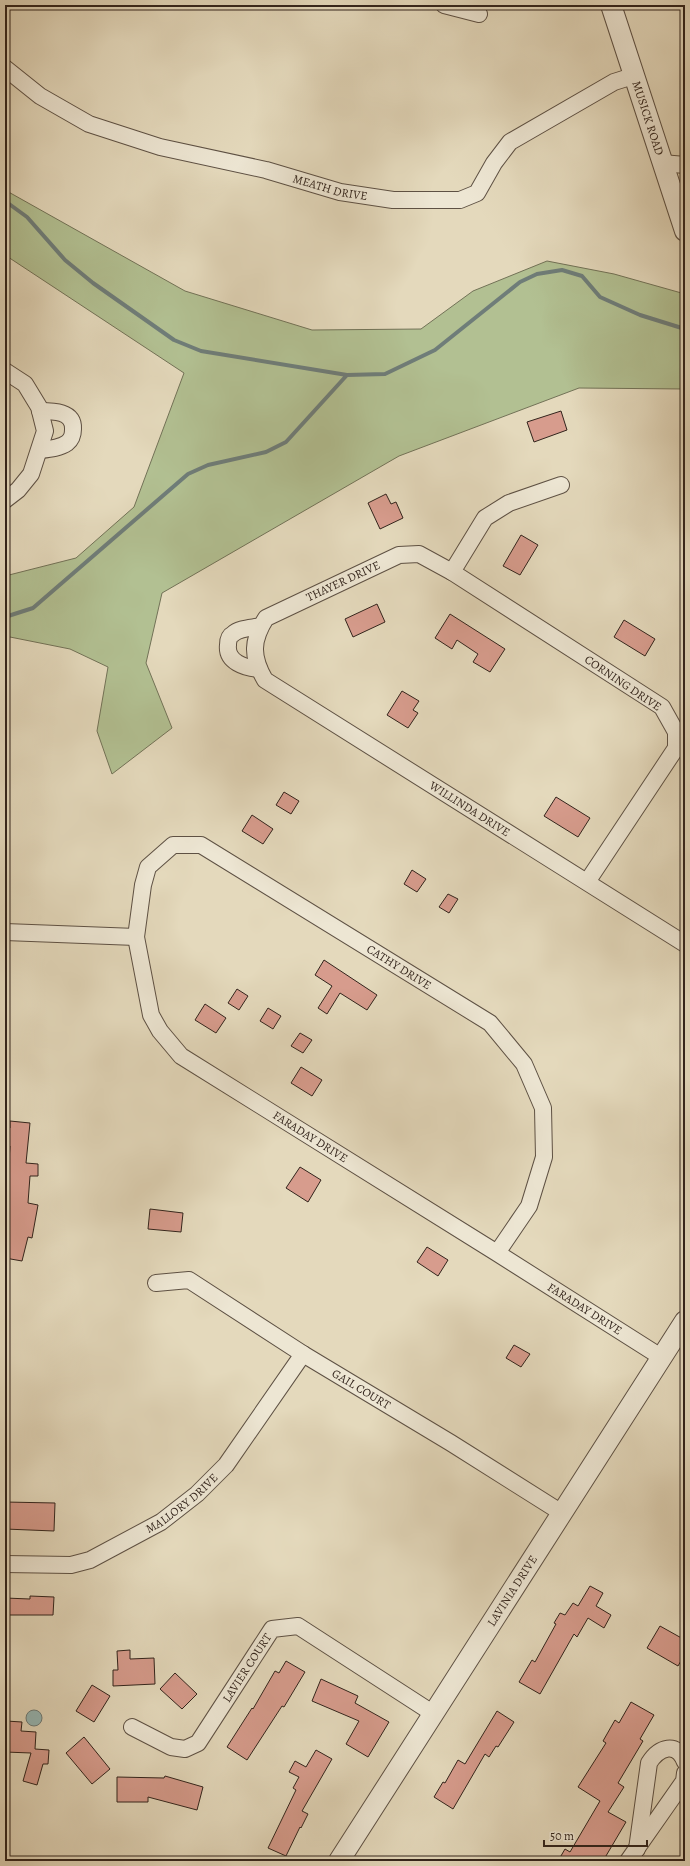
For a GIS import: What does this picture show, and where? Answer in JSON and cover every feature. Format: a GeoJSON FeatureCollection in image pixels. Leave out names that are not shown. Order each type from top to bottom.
{"type":"FeatureCollection","features":[{"type":"Feature","properties":{"kind":"street"},"geometry":{"type":"LineString","coordinates":[[444,5],[479,14]]}},
{"type":"Feature","properties":{"kind":"street","name":"MUSICK ROAD"},"geometry":{"type":"LineString","coordinates":[[611,5],[685,231]]}},
{"type":"Feature","properties":{"kind":"street","name":"MEATH DRIVE"},"geometry":{"type":"LineString","coordinates":[[5,68],[40,96],[90,124],[160,147],[266,170],[340,192],[394,200],[460,200],[477,193],[494,163],[510,142],[614,82],[633,76]]}},
{"type":"Feature","properties":{"kind":"street"},"geometry":{"type":"LineString","coordinates":[[662,163],[685,165]]}},
{"type":"Feature","properties":{"kind":"street"},"geometry":{"type":"LineString","coordinates":[[5,371],[25,384],[40,411],[45,431],[31,474],[18,490],[5,500]]}},
{"type":"Feature","properties":{"kind":"street"},"geometry":{"type":"LineString","coordinates":[[40,411],[53,411],[65,414],[72,420],[74,427],[73,437],[67,443],[56,448],[40,450]]}},
{"type":"Feature","properties":{"kind":"street"},"geometry":{"type":"LineString","coordinates":[[452,572],[485,518],[509,503],[561,485]]}},
{"type":"Feature","properties":{"kind":"street","name":"THAYER DRIVE"},"geometry":{"type":"LineString","coordinates":[[260,626],[266,618],[399,555],[419,554],[452,572]]}},
{"type":"Feature","properties":{"kind":"street","name":"CORNING DRIVE"},"geometry":{"type":"LineString","coordinates":[[452,572],[662,707],[676,732],[676,748],[587,882]]}},
{"type":"Feature","properties":{"kind":"street"},"geometry":{"type":"LineString","coordinates":[[259,669],[244,668],[232,659],[227,652],[228,640],[233,633],[260,626]]}},
{"type":"Feature","properties":{"kind":"street","name":"WILLINDA DRIVE"},"geometry":{"type":"LineString","coordinates":[[260,626],[254,648],[259,669],[265,680],[685,944]]}},
{"type":"Feature","properties":{"kind":"street","name":"CATHY DRIVE"},"geometry":{"type":"LineString","coordinates":[[136,937],[143,885],[148,867],[173,845],[201,845],[490,1023],[524,1064],[543,1108],[544,1157],[529,1206],[497,1253]]}},
{"type":"Feature","properties":{"kind":"street"},"geometry":{"type":"LineString","coordinates":[[5,932],[136,937]]}},
{"type":"Feature","properties":{"kind":"street","name":"FARADAY DRIVE"},"geometry":{"type":"LineString","coordinates":[[136,937],[151,1015],[160,1030],[181,1056],[661,1357]]}},
{"type":"Feature","properties":{"kind":"street","name":"GAIL COURT"},"geometry":{"type":"LineString","coordinates":[[156,1283],[189,1280],[303,1354],[562,1512]]}},
{"type":"Feature","properties":{"kind":"street","name":"LAVINIA DRIVE"},"geometry":{"type":"LineString","coordinates":[[339,1861],[685,1320]]}},
{"type":"Feature","properties":{"kind":"street","name":"MALLORY DRIVE"},"geometry":{"type":"LineString","coordinates":[[5,1564],[71,1565],[90,1560],[161,1522],[198,1494],[226,1465],[303,1354]]}},
{"type":"Feature","properties":{"kind":"street","name":"LAVIER COURT"},"geometry":{"type":"LineString","coordinates":[[132,1727],[171,1748],[185,1749],[198,1743],[272,1628],[298,1626],[434,1714]]}},
{"type":"Feature","properties":{"kind":"street"},"geometry":{"type":"LineString","coordinates":[[632,1855],[649,1763],[655,1753],[664,1749],[675,1750],[683,1756],[685,1762]]}},
{"type":"Feature","properties":{"kind":"street"},"geometry":{"type":"LineString","coordinates":[[632,1855],[684,1781],[685,1773]]}},
{"type":"Feature","properties":{"kind":"green space"},"geometry":{"type":"Polygon","coordinates":[[[5,190],[185,291],[312,330],[421,329],[473,291],[547,261],[614,274],[685,294],[685,389],[579,388],[399,456],[162,593],[146,663],[172,728],[112,774],[97,731],[108,667],[70,649],[5,636],[5,576],[76,558],[134,507],[184,373],[5,255],[5,190]]]}},
{"type":"Feature","properties":{"kind":"water"},"geometry":{"type":"Polygon","coordinates":[[[34,1710],[41,1715],[42,1718],[37,1725],[34,1726],[27,1721],[26,1718],[31,1711],[34,1710]]]}},
{"type":"Feature","properties":{"kind":"building"},"geometry":{"type":"Polygon","coordinates":[[[561,411],[567,430],[534,442],[527,422],[561,411]]]}},
{"type":"Feature","properties":{"kind":"building"},"geometry":{"type":"Polygon","coordinates":[[[386,494],[391,504],[396,502],[403,518],[380,529],[368,503],[386,494]]]}},
{"type":"Feature","properties":{"kind":"building"},"geometry":{"type":"Polygon","coordinates":[[[521,535],[538,545],[520,575],[503,566],[521,535]]]}},
{"type":"Feature","properties":{"kind":"building"},"geometry":{"type":"Polygon","coordinates":[[[377,604],[385,622],[353,637],[345,619],[377,604]]]}},
{"type":"Feature","properties":{"kind":"building"},"geometry":{"type":"Polygon","coordinates":[[[450,614],[505,649],[490,672],[473,662],[478,654],[457,640],[452,649],[435,638],[450,614]]]}},
{"type":"Feature","properties":{"kind":"building"},"geometry":{"type":"Polygon","coordinates":[[[624,620],[655,639],[645,656],[614,637],[624,620]]]}},
{"type":"Feature","properties":{"kind":"building"},"geometry":{"type":"Polygon","coordinates":[[[402,691],[419,701],[413,710],[418,713],[408,728],[387,715],[402,691]]]}},
{"type":"Feature","properties":{"kind":"building"},"geometry":{"type":"Polygon","coordinates":[[[284,792],[299,801],[291,814],[276,805],[284,792]]]}},
{"type":"Feature","properties":{"kind":"building"},"geometry":{"type":"Polygon","coordinates":[[[556,797],[590,818],[578,837],[544,816],[556,797]]]}},
{"type":"Feature","properties":{"kind":"building"},"geometry":{"type":"Polygon","coordinates":[[[252,815],[273,829],[263,844],[242,831],[252,815]]]}},
{"type":"Feature","properties":{"kind":"building"},"geometry":{"type":"Polygon","coordinates":[[[412,870],[426,879],[417,892],[404,884],[412,870]]]}},
{"type":"Feature","properties":{"kind":"building"},"geometry":{"type":"Polygon","coordinates":[[[448,894],[458,899],[449,913],[439,907],[448,894]]]}},
{"type":"Feature","properties":{"kind":"building"},"geometry":{"type":"Polygon","coordinates":[[[324,960],[377,995],[367,1010],[340,993],[327,1014],[318,1008],[332,986],[315,975],[324,960]]]}},
{"type":"Feature","properties":{"kind":"building"},"geometry":{"type":"Polygon","coordinates":[[[237,989],[248,996],[239,1010],[228,1003],[237,989]]]}},
{"type":"Feature","properties":{"kind":"building"},"geometry":{"type":"Polygon","coordinates":[[[205,1004],[226,1018],[216,1033],[195,1020],[205,1004]]]}},
{"type":"Feature","properties":{"kind":"building"},"geometry":{"type":"Polygon","coordinates":[[[268,1008],[281,1016],[273,1029],[260,1021],[268,1008]]]}},
{"type":"Feature","properties":{"kind":"building"},"geometry":{"type":"Polygon","coordinates":[[[300,1033],[312,1040],[303,1053],[291,1046],[300,1033]]]}},
{"type":"Feature","properties":{"kind":"building"},"geometry":{"type":"Polygon","coordinates":[[[301,1067],[322,1080],[312,1096],[291,1083],[301,1067]]]}},
{"type":"Feature","properties":{"kind":"building"},"geometry":{"type":"Polygon","coordinates":[[[10,1121],[30,1123],[26,1163],[38,1164],[38,1176],[30,1176],[28,1203],[38,1205],[32,1238],[28,1237],[22,1261],[5,1258],[5,1214],[9,1192],[7,1192],[10,1146],[8,1146],[9,1139],[6,1139],[7,1128],[10,1128],[10,1121]]]}},
{"type":"Feature","properties":{"kind":"building"},"geometry":{"type":"Polygon","coordinates":[[[300,1167],[321,1180],[308,1202],[286,1188],[300,1167]]]}},
{"type":"Feature","properties":{"kind":"building"},"geometry":{"type":"Polygon","coordinates":[[[150,1209],[183,1213],[181,1232],[148,1229],[150,1209]]]}},
{"type":"Feature","properties":{"kind":"building"},"geometry":{"type":"Polygon","coordinates":[[[427,1247],[448,1260],[438,1276],[417,1262],[427,1247]]]}},
{"type":"Feature","properties":{"kind":"building"},"geometry":{"type":"Polygon","coordinates":[[[514,1345],[530,1354],[521,1367],[506,1358],[514,1345]]]}},
{"type":"Feature","properties":{"kind":"building"},"geometry":{"type":"Polygon","coordinates":[[[5,1502],[55,1503],[54,1531],[5,1529],[5,1502]]]}},
{"type":"Feature","properties":{"kind":"building"},"geometry":{"type":"Polygon","coordinates":[[[590,1586],[603,1593],[596,1606],[611,1615],[604,1628],[588,1618],[577,1637],[574,1634],[540,1694],[519,1682],[532,1660],[535,1662],[556,1624],[554,1623],[560,1613],[565,1615],[573,1603],[578,1606],[590,1586]]]}},
{"type":"Feature","properties":{"kind":"building"},"geometry":{"type":"Polygon","coordinates":[[[30,1596],[54,1597],[53,1615],[5,1615],[5,1598],[30,1599],[30,1596]]]}},
{"type":"Feature","properties":{"kind":"building"},"geometry":{"type":"Polygon","coordinates":[[[660,1626],[685,1640],[685,1654],[678,1666],[647,1648],[660,1626]]]}},
{"type":"Feature","properties":{"kind":"building"},"geometry":{"type":"Polygon","coordinates":[[[130,1650],[130,1659],[154,1658],[155,1684],[113,1686],[113,1670],[118,1670],[117,1651],[130,1650]]]}},
{"type":"Feature","properties":{"kind":"building"},"geometry":{"type":"Polygon","coordinates":[[[286,1661],[305,1672],[284,1707],[282,1706],[247,1760],[227,1747],[252,1708],[253,1709],[275,1671],[279,1673],[286,1661]]]}},
{"type":"Feature","properties":{"kind":"building"},"geometry":{"type":"Polygon","coordinates":[[[175,1673],[197,1694],[182,1709],[160,1689],[175,1673]]]}},
{"type":"Feature","properties":{"kind":"building"},"geometry":{"type":"Polygon","coordinates":[[[321,1679],[358,1696],[355,1703],[389,1722],[368,1757],[346,1744],[359,1721],[312,1701],[321,1679]]]}},
{"type":"Feature","properties":{"kind":"building"},"geometry":{"type":"Polygon","coordinates":[[[92,1685],[110,1696],[94,1722],[76,1711],[92,1685]]]}},
{"type":"Feature","properties":{"kind":"building"},"geometry":{"type":"Polygon","coordinates":[[[631,1702],[654,1715],[640,1739],[643,1741],[618,1783],[624,1787],[608,1812],[626,1822],[603,1861],[558,1861],[565,1849],[570,1852],[600,1801],[578,1787],[606,1743],[603,1741],[615,1720],[619,1723],[631,1702]]]}},
{"type":"Feature","properties":{"kind":"building"},"geometry":{"type":"Polygon","coordinates":[[[497,1711],[514,1722],[498,1747],[496,1746],[489,1757],[485,1754],[453,1809],[434,1797],[443,1782],[445,1783],[458,1760],[465,1764],[497,1711]]]}},
{"type":"Feature","properties":{"kind":"building"},"geometry":{"type":"Polygon","coordinates":[[[6,1721],[22,1722],[21,1731],[36,1732],[35,1749],[49,1750],[48,1764],[43,1764],[37,1785],[23,1781],[31,1753],[5,1752],[6,1721]]]}},
{"type":"Feature","properties":{"kind":"building"},"geometry":{"type":"Polygon","coordinates":[[[84,1737],[110,1769],[92,1784],[66,1753],[84,1737]]]}},
{"type":"Feature","properties":{"kind":"building"},"geometry":{"type":"Polygon","coordinates":[[[316,1750],[332,1759],[302,1811],[308,1814],[286,1856],[268,1848],[296,1790],[293,1788],[299,1777],[289,1772],[295,1761],[306,1767],[316,1750]]]}},
{"type":"Feature","properties":{"kind":"building"},"geometry":{"type":"Polygon","coordinates":[[[165,1776],[203,1787],[197,1810],[148,1797],[148,1802],[117,1802],[117,1777],[164,1778],[165,1776]]]}},
{"type":"Feature","properties":{"kind":"waterway"},"geometry":{"type":"LineString","coordinates":[[5,201],[27,217],[65,260],[93,283],[174,340],[201,351],[347,375],[385,374],[435,350],[520,282],[537,274],[562,270],[582,276],[600,297],[640,315],[685,329]]}},
{"type":"Feature","properties":{"kind":"waterway"},"geometry":{"type":"LineString","coordinates":[[5,617],[33,608],[188,474],[208,465],[266,452],[286,442],[347,375]]}}]}
